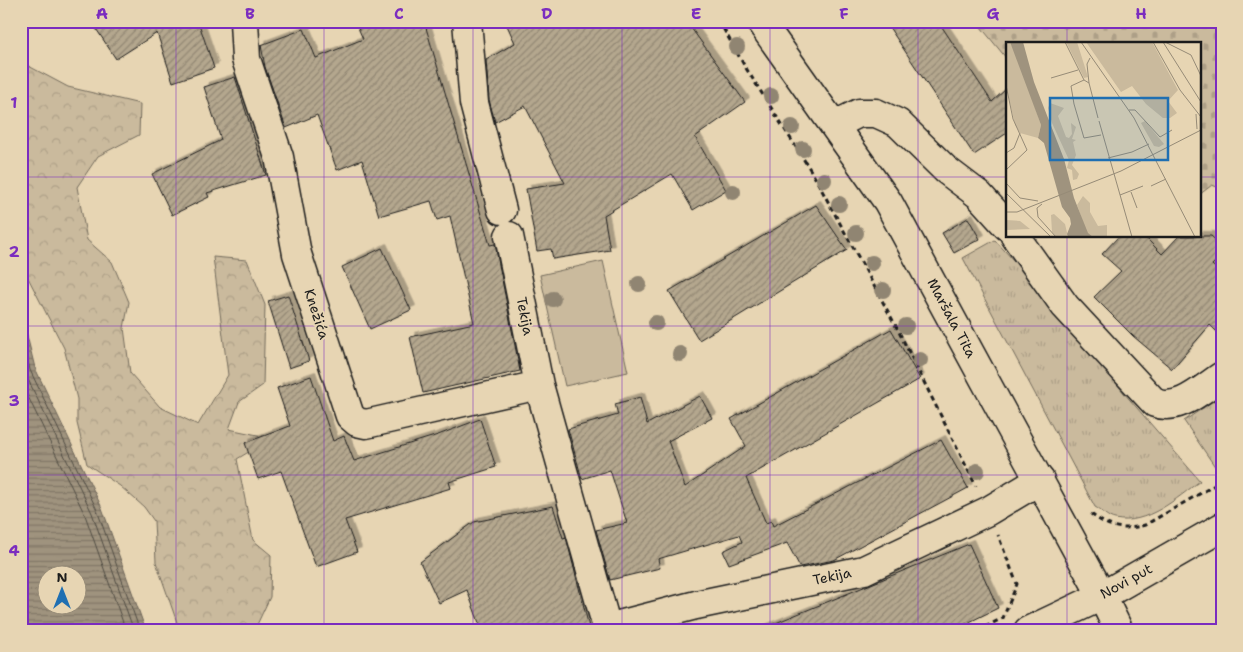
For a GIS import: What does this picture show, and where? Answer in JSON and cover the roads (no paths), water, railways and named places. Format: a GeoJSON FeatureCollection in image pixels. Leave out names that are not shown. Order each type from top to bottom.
{"type":"FeatureCollection","features":[{"type":"Feature","properties":{"kind":"street","name":"Knežića"},"geometry":{"type":"LineString","coordinates":[[244,21],[246,59],[279,158],[297,254],[350,416],[357,422],[366,424],[539,386]]}},
{"type":"Feature","properties":{"kind":"street"},"geometry":{"type":"LineString","coordinates":[[467,21],[474,103],[502,210]]}},
{"type":"Feature","properties":{"kind":"street","name":"Maršala Tita"},"geometry":{"type":"LineString","coordinates":[[760,21],[888,202],[1040,480],[1102,596],[1118,631]]}},
{"type":"Feature","properties":{"kind":"street"},"geometry":{"type":"LineString","coordinates":[[835,125],[859,114],[876,114],[898,123],[946,170],[979,195],[1006,225]]}},
{"type":"Feature","properties":{"kind":"street","name":"Tekija"},"geometry":{"type":"LineString","coordinates":[[510,236],[539,386],[607,629],[696,605],[864,570],[988,511],[1040,480]]}},
{"type":"Feature","properties":{"kind":"street"},"geometry":{"type":"LineString","coordinates":[[1017,238],[1065,306],[1155,403],[1164,407],[1177,405],[1222,376]]}},
{"type":"Feature","properties":{"kind":"street","name":"Novi put"},"geometry":{"type":"LineString","coordinates":[[1028,631],[1102,596],[1222,527]]}},
{"type":"Feature","properties":{"kind":"water"},"geometry":{"type":"Polygon","coordinates":[[[21,311],[35,368],[102,508],[146,631],[21,631],[21,311]]]}}]}
